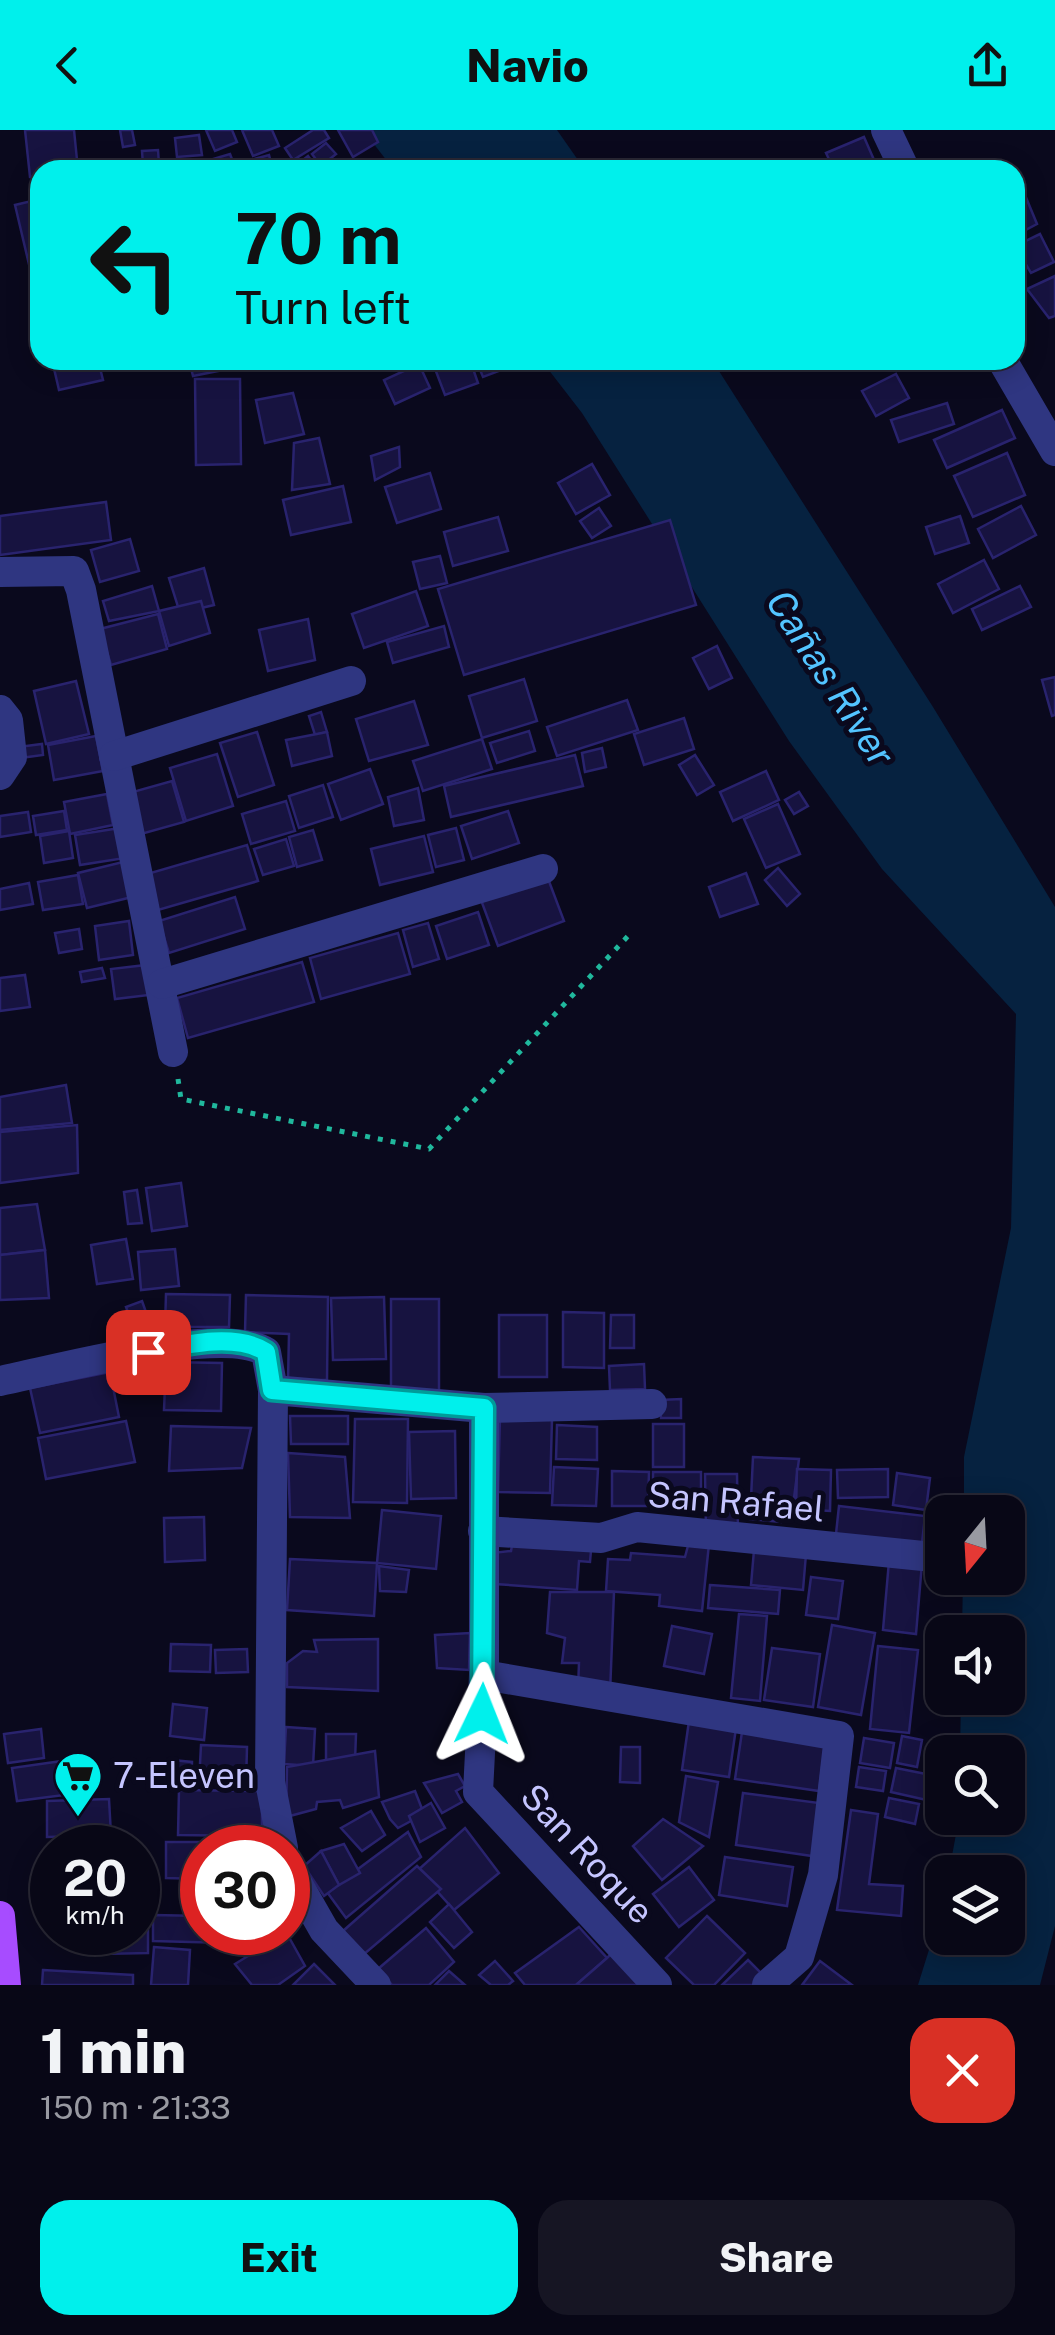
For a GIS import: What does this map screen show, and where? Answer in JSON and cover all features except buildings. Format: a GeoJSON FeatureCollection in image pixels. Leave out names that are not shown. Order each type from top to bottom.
{"type":"FeatureCollection","features":[{"type":"Feature","properties":{"kind":"main road"},"geometry":{"type":"LineString","coordinates":[[0,1916],[6,1985]]}},
{"type":"Feature","properties":{"kind":"street"},"geometry":{"type":"LineString","coordinates":[[886,130],[900,160]]}},
{"type":"Feature","properties":{"kind":"street"},"geometry":{"type":"LineString","coordinates":[[1008,370],[1055,451]]}},
{"type":"Feature","properties":{"kind":"street"},"geometry":{"type":"LineString","coordinates":[[0,572],[74,571],[81,590],[174,1052]]}},
{"type":"Feature","properties":{"kind":"street"},"geometry":{"type":"LineString","coordinates":[[114,756],[351,681]]}},
{"type":"Feature","properties":{"kind":"street"},"geometry":{"type":"LineString","coordinates":[[0,710],[8,720],[12,757],[0,775]]}},
{"type":"Feature","properties":{"kind":"street"},"geometry":{"type":"LineString","coordinates":[[162,984],[543,869]]}},
{"type":"Feature","properties":{"kind":"street"},"geometry":{"type":"LineString","coordinates":[[0,1381],[186,1344],[245,1343],[266,1352],[272,1390],[270,1782],[279,1825]]}},
{"type":"Feature","properties":{"kind":"street"},"geometry":{"type":"LineString","coordinates":[[272,1390],[484,1408],[652,1404]]}},
{"type":"Feature","properties":{"kind":"street","name":"San Roque"},"geometry":{"type":"LineString","coordinates":[[484,1408],[484,1675],[478,1792],[657,1985]]}},
{"type":"Feature","properties":{"kind":"street","name":"San Rafael"},"geometry":{"type":"LineString","coordinates":[[483,1531],[601,1538],[637,1527],[922,1556]]}},
{"type":"Feature","properties":{"kind":"street"},"geometry":{"type":"LineString","coordinates":[[484,1675],[839,1736],[823,1875],[799,1957],[767,1985]]}},
{"type":"Feature","properties":{"kind":"street"},"geometry":{"type":"LineString","coordinates":[[310,1906],[324,1930],[376,1985]]}},
{"type":"Feature","properties":{"kind":"path"},"geometry":{"type":"LineString","coordinates":[[174,1052],[181,1099],[429,1149],[628,936]]}},
{"type":"Feature","properties":{"kind":"water"},"geometry":{"type":"Polygon","coordinates":[[[363,130],[557,130],[578,160],[386,160],[363,130]]]}},
{"type":"Feature","properties":{"kind":"water","name":"Cañas River"},"geometry":{"type":"Polygon","coordinates":[[[549,370],[718,370],[1055,907],[1055,1926],[1040,1985],[918,1985],[927,1955],[1025,1955],[1025,1855],[952,1855],[956,1835],[1025,1835],[1025,1735],[960,1735],[961,1715],[1025,1715],[1025,1615],[962,1615],[963,1595],[1025,1595],[1025,1495],[964,1495],[964,1457],[1011,1228],[1016,1014],[882,869],[789,741],[582,413],[549,370]]]}},
{"type":"Feature","properties":{"kind":"place","name":"7-Eleven"},"geometry":{"type":"Point","coordinates":[78,1818]}},
{"type":"Feature","properties":{"kind":"route"},"geometry":{"type":"LineString","coordinates":[[148,1352],[186,1344],[245,1343],[266,1352],[272,1390],[484,1408],[482,1714]]}}]}
